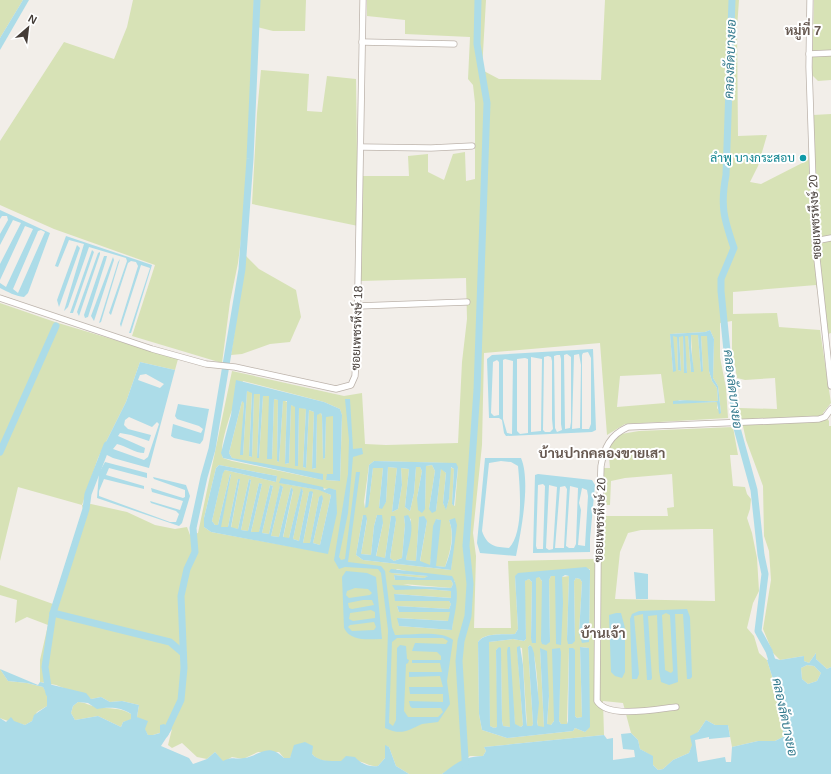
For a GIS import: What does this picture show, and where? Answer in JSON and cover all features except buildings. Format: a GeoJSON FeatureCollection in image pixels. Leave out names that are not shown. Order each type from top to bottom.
{"type":"FeatureCollection","features":[{"type":"Feature","properties":{"kind":"street","name":"ซอยเพชรหึงษ์ 18"},"geometry":{"type":"LineString","coordinates":[[0,298],[152,349],[206,364],[235,367],[336,389],[351,385],[356,376],[363,0]]}},
{"type":"Feature","properties":{"kind":"street","name":"ซอยเพชรหึงษ์ 20"},"geometry":{"type":"LineString","coordinates":[[810,0],[809,54],[815,241],[831,386]]}},
{"type":"Feature","properties":{"kind":"street"},"geometry":{"type":"LineString","coordinates":[[362,42],[454,44]]}},
{"type":"Feature","properties":{"kind":"street"},"geometry":{"type":"LineString","coordinates":[[809,54],[831,53]]}},
{"type":"Feature","properties":{"kind":"street"},"geometry":{"type":"LineString","coordinates":[[361,147],[431,148],[472,146]]}},
{"type":"Feature","properties":{"kind":"street"},"geometry":{"type":"LineString","coordinates":[[815,241],[831,238]]}},
{"type":"Feature","properties":{"kind":"street"},"geometry":{"type":"LineString","coordinates":[[358,306],[467,302]]}},
{"type":"Feature","properties":{"kind":"street","name":"ซอยเพชรหึงษ์ 20"},"geometry":{"type":"LineString","coordinates":[[676,707],[616,712],[604,708],[597,701],[598,562],[603,453],[609,441],[619,431],[628,427],[724,423],[749,420],[819,419],[826,417],[831,409]]}},
{"type":"Feature","properties":{"kind":"green space"},"geometry":{"type":"Polygon","coordinates":[[[0,0],[23,0],[0,38],[0,0]]]}},
{"type":"Feature","properties":{"kind":"green space"},"geometry":{"type":"Polygon","coordinates":[[[133,0],[254,0],[246,200],[238,263],[230,302],[222,363],[132,336],[155,265],[54,229],[0,205],[0,141],[64,42],[114,59],[127,27],[133,0]]]}},
{"type":"Feature","properties":{"kind":"green space"},"geometry":{"type":"Polygon","coordinates":[[[258,0],[306,0],[305,31],[273,31],[257,27],[258,0]]]}},
{"type":"Feature","properties":{"kind":"green space"},"geometry":{"type":"Polygon","coordinates":[[[367,0],[486,0],[482,70],[499,79],[601,80],[605,0],[739,0],[737,28],[738,136],[767,135],[758,166],[750,182],[761,184],[808,160],[813,115],[831,114],[831,333],[828,334],[816,285],[733,292],[733,314],[777,313],[779,327],[820,330],[831,403],[823,413],[829,421],[829,426],[831,426],[831,667],[827,669],[816,659],[816,653],[809,663],[804,661],[804,656],[780,660],[773,653],[763,629],[771,580],[769,551],[764,536],[763,486],[746,440],[739,408],[777,409],[775,378],[745,380],[737,378],[732,350],[732,321],[720,323],[720,357],[726,388],[728,418],[625,424],[607,435],[600,343],[484,353],[482,445],[473,533],[476,556],[474,628],[511,628],[508,561],[595,559],[597,596],[603,516],[668,516],[667,508],[674,507],[672,474],[625,478],[611,481],[610,505],[605,505],[603,468],[610,468],[608,447],[621,434],[639,431],[733,427],[738,455],[730,455],[733,486],[745,487],[747,494],[751,499],[747,518],[752,533],[757,558],[759,591],[753,603],[747,628],[754,636],[759,653],[767,660],[783,711],[783,737],[775,741],[758,741],[732,747],[728,725],[715,725],[706,720],[698,732],[689,753],[673,760],[663,769],[658,770],[653,765],[652,756],[640,749],[638,740],[631,733],[623,703],[603,701],[604,735],[484,747],[486,751],[483,756],[470,756],[442,774],[409,774],[396,766],[389,747],[385,746],[385,758],[378,766],[372,766],[357,761],[333,762],[321,760],[312,754],[293,752],[290,758],[284,758],[279,752],[258,752],[243,759],[232,757],[223,762],[215,752],[207,759],[197,757],[182,743],[172,748],[168,745],[172,729],[153,735],[148,735],[137,717],[139,705],[122,701],[110,702],[101,697],[91,699],[56,685],[40,682],[40,660],[48,625],[27,617],[15,623],[17,600],[0,595],[0,585],[53,604],[83,510],[82,505],[91,504],[127,512],[155,525],[175,529],[187,527],[190,535],[198,533],[232,371],[344,396],[362,393],[365,444],[386,445],[458,443],[462,362],[467,319],[466,278],[361,281],[362,176],[409,176],[408,156],[428,154],[428,172],[444,180],[453,154],[465,152],[466,181],[475,179],[475,103],[473,85],[468,79],[470,37],[405,34],[405,20],[367,16],[367,0]],[[710,330],[705,332],[670,334],[673,371],[673,336],[677,336],[678,370],[681,371],[679,336],[683,336],[684,373],[687,373],[684,336],[688,336],[691,372],[693,372],[691,335],[698,335],[701,371],[703,371],[701,336],[708,336],[709,371],[712,381],[717,388],[718,401],[680,400],[673,403],[718,402],[717,408],[721,413],[718,386],[713,378],[714,339],[710,330]],[[661,374],[620,376],[617,407],[665,403],[661,374]],[[243,381],[225,432],[222,452],[223,458],[323,480],[232,458],[229,453],[242,401],[244,402],[241,455],[243,455],[247,391],[252,392],[249,456],[252,457],[254,393],[260,394],[257,458],[259,458],[263,396],[269,396],[272,458],[274,399],[278,400],[277,461],[279,462],[283,400],[287,402],[285,464],[289,463],[291,405],[295,406],[295,466],[298,465],[299,407],[306,409],[303,467],[306,468],[309,410],[314,412],[312,469],[316,468],[317,414],[321,413],[322,416],[323,459],[325,458],[326,416],[333,416],[333,475],[326,480],[340,481],[342,416],[340,409],[324,402],[243,381]],[[374,461],[369,465],[364,502],[365,508],[369,502],[373,468],[383,468],[379,508],[386,502],[388,467],[397,468],[392,512],[398,509],[402,485],[401,468],[409,469],[405,507],[410,511],[414,493],[416,467],[420,467],[422,471],[417,498],[425,509],[426,466],[432,465],[435,471],[429,509],[436,511],[441,468],[446,473],[443,503],[446,509],[449,499],[450,467],[454,469],[452,504],[455,506],[458,467],[448,463],[374,461]],[[219,465],[216,468],[204,518],[204,527],[211,532],[327,553],[336,490],[280,483],[320,490],[331,495],[320,545],[313,543],[323,499],[319,497],[310,544],[303,543],[313,493],[309,492],[299,541],[293,539],[303,491],[301,489],[289,538],[283,538],[293,491],[291,487],[279,537],[271,536],[283,487],[280,486],[269,534],[262,533],[273,486],[270,485],[259,533],[251,532],[262,484],[259,483],[248,531],[241,530],[251,480],[249,479],[238,529],[231,528],[240,479],[238,479],[228,527],[220,527],[230,474],[218,525],[215,525],[212,521],[223,472],[225,470],[276,482],[277,476],[219,465]],[[363,515],[356,555],[363,560],[451,570],[455,519],[449,520],[452,538],[445,567],[435,566],[440,520],[436,519],[430,566],[420,562],[427,521],[419,518],[416,561],[406,560],[411,519],[404,516],[405,525],[402,558],[394,561],[390,558],[396,520],[391,516],[385,558],[376,557],[383,523],[377,515],[374,526],[371,555],[361,554],[367,520],[363,515]],[[713,529],[641,530],[628,533],[620,552],[615,599],[715,601],[713,529]],[[397,569],[392,573],[429,576],[424,578],[394,575],[395,580],[450,580],[397,569]],[[590,569],[515,576],[518,629],[515,634],[489,635],[478,642],[479,714],[482,730],[507,738],[573,731],[575,728],[585,732],[589,727],[589,648],[580,647],[582,717],[577,718],[575,716],[569,648],[567,724],[561,724],[559,721],[560,648],[554,721],[551,725],[547,725],[549,696],[540,648],[544,727],[538,727],[537,724],[537,673],[534,655],[530,645],[528,647],[533,724],[532,726],[527,726],[522,648],[517,647],[523,725],[521,727],[515,725],[508,647],[511,725],[510,727],[503,726],[501,659],[499,648],[496,650],[498,724],[497,727],[494,728],[490,726],[488,648],[489,642],[513,639],[524,641],[526,639],[524,581],[529,579],[532,582],[531,638],[536,643],[536,577],[539,577],[542,581],[550,642],[549,580],[551,576],[555,576],[557,581],[557,615],[562,577],[569,576],[567,639],[575,641],[574,581],[576,578],[580,579],[582,582],[579,633],[589,642],[590,569]],[[451,580],[453,584],[451,588],[403,584],[426,589],[451,591],[452,598],[395,594],[395,601],[449,601],[451,604],[449,609],[397,606],[399,612],[451,612],[449,621],[398,618],[399,626],[452,630],[455,581],[451,580]]]}},
{"type":"Feature","properties":{"kind":"green space"},"geometry":{"type":"Polygon","coordinates":[[[814,0],[831,0],[831,80],[818,81],[812,75],[814,0]]]}},
{"type":"Feature","properties":{"kind":"green space"},"geometry":{"type":"Polygon","coordinates":[[[261,70],[309,74],[307,111],[322,112],[327,76],[356,79],[358,226],[252,204],[261,70]]]}},
{"type":"Feature","properties":{"kind":"green space"},"geometry":{"type":"Polygon","coordinates":[[[246,256],[259,269],[296,290],[301,317],[290,342],[270,344],[242,354],[231,355],[246,256]]]}},
{"type":"Feature","properties":{"kind":"green space"},"geometry":{"type":"Polygon","coordinates":[[[0,303],[55,322],[178,359],[175,370],[140,362],[126,402],[98,458],[82,505],[18,487],[0,561],[0,303]]]}},
{"type":"Feature","properties":{"kind":"green space"},"geometry":{"type":"Polygon","coordinates":[[[807,665],[814,666],[821,673],[817,681],[808,684],[802,679],[801,668],[807,665]]]}},
{"type":"Feature","properties":{"kind":"green space"},"geometry":{"type":"Polygon","coordinates":[[[0,669],[8,681],[27,683],[43,687],[47,694],[47,706],[37,712],[32,721],[25,725],[0,718],[0,669]]]}},
{"type":"Feature","properties":{"kind":"green space"},"geometry":{"type":"Polygon","coordinates":[[[78,702],[97,707],[123,710],[131,714],[131,720],[123,722],[121,727],[98,716],[75,720],[71,713],[73,706],[78,702]]]}},
{"type":"Feature","properties":{"kind":"water"},"geometry":{"type":"Polygon","coordinates":[[[23,0],[29,0],[0,50],[0,38],[23,0]]]}},
{"type":"Feature","properties":{"kind":"water"},"geometry":{"type":"Polygon","coordinates":[[[0,210],[50,233],[28,293],[24,297],[15,295],[0,288],[0,283],[6,287],[33,229],[25,226],[0,280],[0,264],[21,223],[13,220],[0,245],[0,234],[8,220],[7,216],[2,216],[0,219],[0,210]],[[41,230],[38,231],[13,289],[18,293],[45,232],[41,230]]]}},
{"type":"Feature","properties":{"kind":"water"},"geometry":{"type":"Polygon","coordinates":[[[66,236],[152,265],[131,333],[129,333],[150,268],[141,265],[121,327],[120,324],[138,266],[136,262],[131,261],[128,263],[111,315],[109,313],[127,261],[126,258],[89,247],[68,307],[64,311],[84,244],[69,240],[58,267],[55,266],[66,236]]]}},
{"type":"Feature","properties":{"kind":"water"},"geometry":{"type":"Polygon","coordinates":[[[77,245],[80,248],[59,307],[57,300],[77,245]]]}},
{"type":"Feature","properties":{"kind":"water"},"geometry":{"type":"Polygon","coordinates":[[[92,250],[94,252],[73,313],[70,313],[92,250]]]}},
{"type":"Feature","properties":{"kind":"water"},"geometry":{"type":"Polygon","coordinates":[[[100,252],[79,316],[77,312],[98,253],[100,252]]]}},
{"type":"Feature","properties":{"kind":"water"},"geometry":{"type":"Polygon","coordinates":[[[104,256],[107,256],[106,260],[88,317],[85,318],[84,315],[104,256]]]}},
{"type":"Feature","properties":{"kind":"water"},"geometry":{"type":"Polygon","coordinates":[[[113,257],[114,260],[94,321],[91,316],[113,257]]]}},
{"type":"Feature","properties":{"kind":"water"},"geometry":{"type":"Polygon","coordinates":[[[120,259],[101,322],[99,323],[118,262],[120,259]]]}},
{"type":"Feature","properties":{"kind":"water"},"geometry":{"type":"Polygon","coordinates":[[[710,330],[714,339],[713,378],[718,386],[721,413],[719,414],[717,402],[673,404],[673,401],[678,400],[718,401],[717,388],[712,381],[709,371],[707,336],[701,336],[703,371],[701,372],[698,335],[691,335],[694,372],[691,372],[688,336],[685,336],[687,373],[684,373],[683,336],[679,337],[681,371],[678,370],[677,337],[673,336],[676,371],[673,372],[670,334],[705,332],[710,330]]]}},
{"type":"Feature","properties":{"kind":"water"},"geometry":{"type":"Polygon","coordinates":[[[593,349],[596,430],[592,432],[506,436],[504,433],[502,420],[499,418],[489,418],[487,359],[492,355],[593,349]],[[588,352],[583,353],[582,429],[589,429],[591,424],[591,358],[588,352]],[[567,354],[564,355],[565,429],[570,428],[571,422],[571,357],[567,354]],[[579,354],[574,355],[572,429],[580,428],[581,365],[579,354]],[[560,355],[554,356],[555,428],[557,432],[562,430],[560,355]],[[548,356],[544,357],[543,430],[545,432],[550,432],[553,429],[552,361],[551,357],[548,356]],[[531,357],[531,432],[541,431],[542,359],[531,357]],[[525,358],[517,359],[517,431],[520,434],[528,433],[528,359],[525,358]],[[505,359],[503,360],[503,419],[507,433],[512,434],[513,361],[505,359]],[[497,360],[493,362],[491,413],[494,416],[499,415],[499,362],[497,360]]]}},
{"type":"Feature","properties":{"kind":"water"},"geometry":{"type":"Polygon","coordinates":[[[140,362],[175,370],[149,468],[113,458],[101,452],[126,402],[140,362]],[[146,374],[140,375],[138,380],[160,388],[164,384],[146,374]],[[129,417],[125,420],[124,425],[128,429],[151,435],[149,441],[120,433],[118,436],[145,448],[144,453],[137,452],[117,444],[113,449],[144,460],[148,457],[159,424],[157,422],[152,427],[129,417]]]}},
{"type":"Feature","properties":{"kind":"water"},"geometry":{"type":"Polygon","coordinates":[[[236,380],[324,402],[340,409],[342,415],[340,481],[326,480],[327,474],[333,474],[333,416],[326,417],[325,458],[323,459],[322,416],[321,413],[317,415],[316,468],[312,469],[314,412],[309,410],[306,468],[303,467],[306,409],[299,408],[298,466],[295,466],[295,407],[291,405],[289,463],[285,464],[287,401],[283,401],[279,462],[277,461],[278,400],[274,399],[272,459],[267,459],[269,396],[263,396],[259,458],[257,458],[260,394],[254,394],[252,457],[249,456],[252,393],[247,391],[243,455],[240,455],[244,403],[242,401],[229,453],[232,458],[323,474],[323,480],[223,458],[221,453],[231,415],[236,380]]]}},
{"type":"Feature","properties":{"kind":"water"},"geometry":{"type":"Polygon","coordinates":[[[345,399],[350,399],[353,449],[362,448],[363,454],[353,457],[348,513],[339,557],[341,560],[345,559],[356,472],[360,472],[348,562],[381,566],[385,571],[392,627],[395,635],[434,634],[448,637],[453,640],[447,681],[450,704],[438,722],[422,724],[400,732],[385,728],[388,630],[381,573],[378,569],[345,567],[339,569],[334,560],[348,474],[349,440],[345,399]],[[397,638],[392,642],[389,723],[393,726],[396,720],[397,648],[400,645],[406,646],[407,659],[409,660],[406,664],[404,711],[408,717],[438,717],[443,712],[441,708],[412,708],[410,706],[409,701],[443,702],[443,694],[410,694],[409,687],[443,687],[440,676],[409,677],[409,672],[442,672],[440,663],[412,663],[412,660],[441,660],[441,656],[437,652],[412,651],[415,643],[446,644],[448,641],[443,638],[397,638]]]}},
{"type":"Feature","properties":{"kind":"water"},"geometry":{"type":"Polygon","coordinates":[[[178,404],[209,409],[203,440],[200,444],[171,436],[173,424],[201,433],[203,429],[199,426],[177,419],[175,416],[178,404]]]}},
{"type":"Feature","properties":{"kind":"water"},"geometry":{"type":"Polygon","coordinates":[[[485,458],[521,458],[524,468],[525,493],[516,556],[480,553],[477,543],[485,458]],[[501,461],[489,463],[482,531],[486,540],[492,545],[509,548],[514,541],[517,532],[520,509],[518,466],[511,462],[501,461]]]}},
{"type":"Feature","properties":{"kind":"water"},"geometry":{"type":"Polygon","coordinates":[[[374,461],[456,463],[458,467],[454,506],[452,504],[454,469],[451,467],[449,499],[446,510],[443,503],[446,473],[441,469],[436,511],[432,513],[429,509],[435,471],[432,465],[426,466],[425,509],[422,513],[418,510],[417,498],[422,471],[420,467],[416,467],[414,493],[410,511],[405,507],[409,469],[401,468],[402,485],[398,509],[392,512],[397,468],[388,467],[386,502],[382,509],[379,508],[383,468],[373,468],[368,507],[365,508],[369,465],[374,461]]]}},
{"type":"Feature","properties":{"kind":"water"},"geometry":{"type":"Polygon","coordinates":[[[105,462],[147,473],[147,478],[109,468],[106,475],[144,486],[144,489],[104,479],[99,491],[99,496],[170,522],[176,522],[179,514],[176,511],[151,503],[150,501],[180,510],[183,501],[152,492],[151,488],[183,498],[185,497],[185,490],[154,479],[153,477],[186,485],[190,496],[182,523],[179,526],[97,498],[99,473],[105,462]]]}},
{"type":"Feature","properties":{"kind":"water"},"geometry":{"type":"Polygon","coordinates":[[[219,465],[277,476],[276,482],[225,470],[212,521],[215,525],[218,525],[230,474],[221,527],[228,527],[238,479],[240,479],[231,527],[238,529],[249,479],[251,480],[241,530],[248,531],[259,483],[262,484],[251,532],[259,532],[270,485],[273,486],[262,533],[269,534],[280,485],[283,487],[271,536],[279,537],[291,487],[293,490],[283,537],[289,538],[301,488],[303,491],[293,539],[299,541],[309,492],[311,491],[313,492],[303,543],[310,543],[319,497],[322,495],[323,499],[313,543],[320,545],[331,495],[319,490],[279,483],[281,478],[323,487],[324,490],[329,488],[336,490],[337,513],[328,554],[211,532],[204,527],[204,518],[216,468],[219,465]]]}},
{"type":"Feature","properties":{"kind":"water"},"geometry":{"type":"Polygon","coordinates":[[[538,474],[592,480],[595,485],[590,552],[533,553],[535,475],[538,474]],[[543,484],[538,485],[536,546],[537,549],[543,549],[545,486],[543,484]],[[549,485],[546,548],[549,550],[553,549],[557,487],[549,485]],[[565,486],[560,487],[555,548],[564,548],[567,489],[565,486]],[[570,486],[566,546],[569,548],[574,548],[576,544],[578,488],[570,486]],[[582,488],[579,503],[581,510],[578,545],[585,546],[588,496],[587,490],[582,488]]]}},
{"type":"Feature","properties":{"kind":"water"},"geometry":{"type":"Polygon","coordinates":[[[363,515],[366,515],[367,519],[361,554],[371,555],[374,526],[377,515],[382,515],[383,523],[376,556],[385,558],[391,516],[395,516],[396,520],[390,558],[394,561],[402,558],[405,525],[404,516],[408,515],[411,531],[406,560],[416,561],[419,517],[424,516],[427,521],[420,561],[430,565],[433,526],[436,519],[441,520],[436,566],[445,567],[452,544],[452,532],[449,520],[455,518],[457,525],[451,570],[363,560],[356,555],[363,515]]]}},
{"type":"Feature","properties":{"kind":"water"},"geometry":{"type":"Polygon","coordinates":[[[586,567],[590,570],[589,642],[582,643],[579,633],[582,582],[580,579],[576,578],[574,581],[575,641],[572,644],[568,644],[569,576],[565,575],[562,577],[563,603],[561,645],[556,644],[555,576],[551,576],[549,580],[550,642],[546,645],[542,644],[541,641],[542,581],[539,577],[536,578],[536,643],[532,643],[532,582],[529,579],[525,581],[526,639],[524,641],[513,639],[489,642],[490,726],[494,728],[497,727],[496,650],[499,647],[501,648],[503,726],[510,727],[508,647],[510,647],[515,724],[521,727],[523,725],[517,651],[517,647],[520,646],[523,665],[527,726],[532,726],[533,724],[528,647],[530,645],[534,653],[539,703],[537,722],[538,726],[544,727],[540,648],[547,651],[549,696],[547,724],[551,725],[554,721],[552,649],[560,648],[561,652],[559,721],[561,724],[567,724],[569,648],[573,648],[575,650],[575,716],[577,718],[582,717],[580,647],[589,648],[590,727],[585,732],[575,728],[573,731],[507,738],[482,730],[479,714],[478,642],[490,635],[515,634],[518,629],[515,576],[518,573],[586,567]]]}},
{"type":"Feature","properties":{"kind":"water"},"geometry":{"type":"Polygon","coordinates":[[[391,569],[452,576],[455,582],[457,595],[452,630],[399,626],[397,618],[448,621],[450,612],[399,612],[397,606],[449,609],[451,604],[449,601],[395,601],[394,594],[451,598],[451,591],[426,589],[395,590],[392,585],[451,588],[453,584],[451,580],[395,580],[394,575],[424,578],[428,576],[392,573],[389,572],[391,569]]]}},
{"type":"Feature","properties":{"kind":"water"},"geometry":{"type":"Polygon","coordinates":[[[346,571],[367,573],[376,577],[382,639],[355,638],[351,636],[344,628],[342,577],[346,571]],[[355,588],[347,591],[346,595],[349,598],[370,595],[372,593],[368,589],[355,588]],[[372,600],[348,603],[349,608],[352,609],[374,605],[372,600]],[[371,610],[350,613],[349,619],[353,621],[375,618],[375,612],[371,610]],[[374,622],[350,625],[348,627],[352,631],[374,630],[376,627],[374,622]]]}},
{"type":"Feature","properties":{"kind":"water"},"geometry":{"type":"Polygon","coordinates":[[[634,572],[648,574],[648,599],[636,599],[634,572]]]}},
{"type":"Feature","properties":{"kind":"water"},"geometry":{"type":"Polygon","coordinates":[[[687,609],[690,617],[692,677],[690,679],[687,679],[683,614],[675,614],[678,682],[669,685],[661,682],[659,671],[657,615],[648,616],[652,678],[651,680],[647,680],[643,614],[634,616],[639,674],[637,679],[632,679],[630,619],[632,614],[639,611],[687,609]],[[666,613],[662,615],[665,670],[671,673],[673,671],[670,615],[666,613]]]}},
{"type":"Feature","properties":{"kind":"water"},"geometry":{"type":"Polygon","coordinates":[[[621,613],[625,628],[625,672],[622,678],[615,676],[611,672],[609,615],[621,613]]]}},
{"type":"Feature","properties":{"kind":"water"},"geometry":{"type":"Polygon","coordinates":[[[816,653],[816,659],[827,669],[831,667],[831,774],[442,774],[452,766],[465,759],[483,756],[486,751],[484,747],[604,735],[607,739],[613,738],[613,760],[635,757],[634,750],[623,749],[621,734],[631,733],[638,740],[640,749],[653,756],[653,765],[658,770],[663,769],[673,760],[689,753],[692,745],[690,736],[698,732],[706,720],[715,725],[728,725],[730,737],[709,739],[709,737],[695,740],[698,762],[725,757],[726,762],[731,762],[732,747],[758,741],[775,741],[783,737],[783,711],[767,660],[773,658],[780,660],[804,656],[804,661],[809,663],[816,653]],[[807,665],[801,668],[802,679],[808,684],[817,681],[821,673],[814,666],[807,665]]]}},
{"type":"Feature","properties":{"kind":"water"},"geometry":{"type":"Polygon","coordinates":[[[0,669],[38,685],[40,682],[86,693],[91,699],[101,697],[110,702],[122,701],[139,705],[137,717],[148,721],[145,729],[148,735],[160,733],[160,725],[164,724],[172,729],[161,746],[189,758],[193,764],[207,759],[215,752],[223,761],[244,758],[269,750],[278,753],[284,758],[290,758],[294,745],[305,742],[313,746],[312,754],[322,760],[341,761],[346,756],[355,757],[360,762],[371,766],[378,766],[385,758],[385,745],[389,747],[396,766],[409,774],[0,774],[0,718],[6,722],[11,717],[14,721],[25,725],[32,721],[34,715],[47,706],[47,695],[43,687],[27,683],[8,681],[0,669]],[[78,702],[73,706],[71,713],[75,720],[98,716],[121,727],[123,722],[131,719],[131,714],[123,710],[111,708],[97,709],[88,703],[78,702]]]}},
{"type":"Feature","properties":{"kind":"waterway"},"geometry":{"type":"LineString","coordinates":[[165,734],[181,700],[184,668],[181,596],[187,569],[195,552],[193,528],[204,477],[212,449],[242,269],[250,159],[257,0]]}},
{"type":"Feature","properties":{"kind":"waterway"},"geometry":{"type":"LineString","coordinates":[[466,774],[459,661],[461,641],[468,616],[470,584],[466,546],[477,390],[487,103],[477,44],[478,0]]}},
{"type":"Feature","properties":{"kind":"waterway","name":"คลองลัดบางยอ"},"geometry":{"type":"LineString","coordinates":[[732,0],[726,175],[723,204],[725,220],[734,248],[721,279],[721,291],[729,371],[737,428],[754,490],[761,555],[765,574],[758,631],[769,651],[774,667]]}},
{"type":"Feature","properties":{"kind":"waterway"},"geometry":{"type":"LineString","coordinates":[[0,452],[56,326]]}},
{"type":"Feature","properties":{"kind":"waterway"},"geometry":{"type":"LineString","coordinates":[[49,693],[45,667],[53,613],[86,509],[88,494],[107,445]]}},
{"type":"Feature","properties":{"kind":"waterway"},"geometry":{"type":"LineString","coordinates":[[53,613],[170,642],[183,653]]}},
{"type":"Feature","properties":{"kind":"place","name":"ลำพู บางกระสอบ"},"geometry":{"type":"Point","coordinates":[803,158]}},
{"type":"Feature","properties":{"kind":"district","name":"หมู่ที่ 7"},"geometry":{"type":"Point","coordinates":[803,30]}},
{"type":"Feature","properties":{"kind":"district","name":"บ้านปากคลองขายเสา"},"geometry":{"type":"Point","coordinates":[602,453]}},
{"type":"Feature","properties":{"kind":"district","name":"บ้านเจ้า"},"geometry":{"type":"Point","coordinates":[603,633]}}]}
